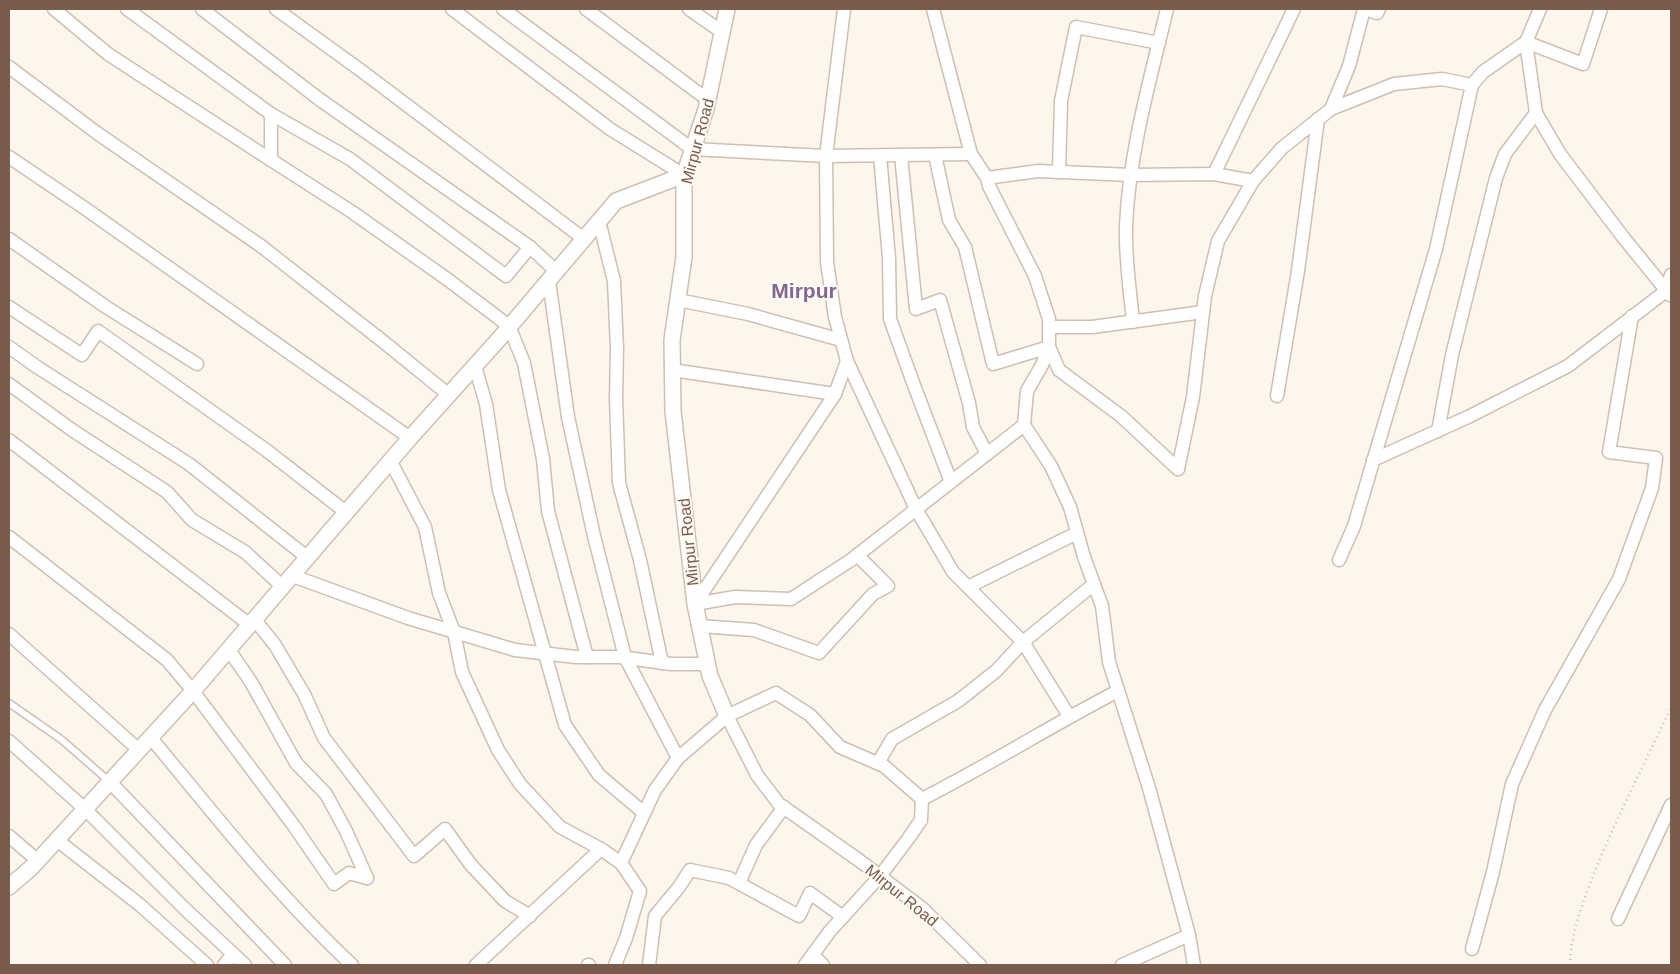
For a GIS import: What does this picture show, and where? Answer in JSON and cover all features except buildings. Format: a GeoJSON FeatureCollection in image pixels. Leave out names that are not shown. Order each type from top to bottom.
{"type":"FeatureCollection","features":[{"type":"Feature","properties":{"kind":"street"},"geometry":{"type":"LineString","coordinates":[[54,9],[108,54],[360,217],[509,326],[524,363],[543,459],[548,511],[587,657]]}},
{"type":"Feature","properties":{"kind":"street"},"geometry":{"type":"LineString","coordinates":[[127,9],[271,114],[350,159],[506,276],[530,247]]}},
{"type":"Feature","properties":{"kind":"street"},"geometry":{"type":"LineString","coordinates":[[202,9],[319,99],[530,247],[553,276],[568,417],[594,536],[625,657],[678,758]]}},
{"type":"Feature","properties":{"kind":"street"},"geometry":{"type":"LineString","coordinates":[[276,9],[363,72],[584,239]]}},
{"type":"Feature","properties":{"kind":"street"},"geometry":{"type":"LineString","coordinates":[[452,9],[610,129],[684,175]]}},
{"type":"Feature","properties":{"kind":"street"},"geometry":{"type":"LineString","coordinates":[[503,9],[692,149],[826,156],[971,154]]}},
{"type":"Feature","properties":{"kind":"street"},"geometry":{"type":"LineString","coordinates":[[586,9],[708,100]]}},
{"type":"Feature","properties":{"kind":"street"},"geometry":{"type":"LineString","coordinates":[[689,9],[722,32]]}},
{"type":"Feature","properties":{"kind":"street","name":"Mirpur Road"},"geometry":{"type":"LineString","coordinates":[[727,9],[708,100],[684,175],[684,257],[672,340],[673,411],[695,604],[710,676],[727,716],[757,775],[779,804],[923,909],[980,965]]}},
{"type":"Feature","properties":{"kind":"street"},"geometry":{"type":"LineString","coordinates":[[844,9],[826,156],[827,262],[835,317],[847,361],[916,509],[953,572],[1023,642],[1069,716]]}},
{"type":"Feature","properties":{"kind":"street"},"geometry":{"type":"LineString","coordinates":[[933,9],[971,154],[987,178],[989,186],[1035,276],[1049,319],[1049,347],[1042,365],[1027,391],[1024,425],[1051,466],[1070,507],[1084,557],[1102,606],[1109,662],[1149,788],[1189,935],[1194,965]]}},
{"type":"Feature","properties":{"kind":"street"},"geometry":{"type":"LineString","coordinates":[[1133,322],[1126,228],[1131,175],[1142,115],[1167,9]]}},
{"type":"Feature","properties":{"kind":"street"},"geometry":{"type":"LineString","coordinates":[[1214,174],[1294,9]]}},
{"type":"Feature","properties":{"kind":"street"},"geometry":{"type":"LineString","coordinates":[[1331,109],[1349,66],[1365,9],[1377,13],[1379,9]]}},
{"type":"Feature","properties":{"kind":"street"},"geometry":{"type":"LineString","coordinates":[[1540,9],[1526,42],[1536,114],[1560,154],[1668,294]]}},
{"type":"Feature","properties":{"kind":"street"},"geometry":{"type":"LineString","coordinates":[[1526,42],[1583,64],[1601,9]]}},
{"type":"Feature","properties":{"kind":"street"},"geometry":{"type":"LineString","coordinates":[[1059,172],[1061,101],[1076,27],[1159,43]]}},
{"type":"Feature","properties":{"kind":"street"},"geometry":{"type":"LineString","coordinates":[[1339,560],[1354,526],[1436,249],[1472,85],[1483,72],[1526,42]]}},
{"type":"Feature","properties":{"kind":"street"},"geometry":{"type":"LineString","coordinates":[[9,67],[97,133],[261,246],[449,395]]}},
{"type":"Feature","properties":{"kind":"street"},"geometry":{"type":"LineString","coordinates":[[1049,347],[1059,370],[1121,416],[1178,469],[1193,397],[1205,296],[1218,241],[1253,181],[1282,148],[1331,109],[1394,84],[1442,79],[1472,85]]}},
{"type":"Feature","properties":{"kind":"street"},"geometry":{"type":"LineString","coordinates":[[271,114],[271,160]]}},
{"type":"Feature","properties":{"kind":"street"},"geometry":{"type":"LineString","coordinates":[[1438,431],[1452,355],[1496,178],[1505,154],[1536,114]]}},
{"type":"Feature","properties":{"kind":"street"},"geometry":{"type":"LineString","coordinates":[[1277,396],[1298,271],[1318,119]]}},
{"type":"Feature","properties":{"kind":"street"},"geometry":{"type":"LineString","coordinates":[[935,155],[949,220],[965,247],[993,364],[1049,347]]}},
{"type":"Feature","properties":{"kind":"street"},"geometry":{"type":"LineString","coordinates":[[880,156],[889,258],[890,319],[951,482]]}},
{"type":"Feature","properties":{"kind":"street"},"geometry":{"type":"LineString","coordinates":[[901,156],[916,309],[940,300],[969,403],[973,427],[987,454]]}},
{"type":"Feature","properties":{"kind":"street"},"geometry":{"type":"LineString","coordinates":[[9,157],[83,207],[410,438]]}},
{"type":"Feature","properties":{"kind":"street"},"geometry":{"type":"LineString","coordinates":[[987,178],[1038,171],[1131,175],[1214,174],[1253,181]]}},
{"type":"Feature","properties":{"kind":"street"},"geometry":{"type":"LineString","coordinates":[[11,882],[38,861],[193,691],[616,201],[684,175]]}},
{"type":"Feature","properties":{"kind":"street"},"geometry":{"type":"LineString","coordinates":[[599,222],[614,281],[619,483],[640,560],[662,663]]}},
{"type":"Feature","properties":{"kind":"street"},"geometry":{"type":"LineString","coordinates":[[9,239],[106,307],[197,364]]}},
{"type":"Feature","properties":{"kind":"street"},"geometry":{"type":"LineString","coordinates":[[1373,460],[1438,431],[1568,366],[1632,316],[1668,294],[1671,275]]}},
{"type":"Feature","properties":{"kind":"street"},"geometry":{"type":"LineString","coordinates":[[678,300],[748,314],[841,340]]}},
{"type":"Feature","properties":{"kind":"street"},"geometry":{"type":"LineString","coordinates":[[9,307],[82,355],[98,331],[266,450],[347,513]]}},
{"type":"Feature","properties":{"kind":"street"},"geometry":{"type":"LineString","coordinates":[[1049,327],[1092,328],[1203,312]]}},
{"type":"Feature","properties":{"kind":"street"},"geometry":{"type":"LineString","coordinates":[[1472,949],[1494,872],[1512,784],[1545,710],[1619,579],[1652,488],[1656,458],[1609,452],[1632,316]]}},
{"type":"Feature","properties":{"kind":"street"},"geometry":{"type":"LineString","coordinates":[[9,347],[37,367],[189,464],[308,558]]}},
{"type":"Feature","properties":{"kind":"street"},"geometry":{"type":"LineString","coordinates":[[695,604],[835,394],[847,361]]}},
{"type":"Feature","properties":{"kind":"street"},"geometry":{"type":"LineString","coordinates":[[475,366],[486,404],[499,490],[565,725],[598,775],[644,813]]}},
{"type":"Feature","properties":{"kind":"street"},"geometry":{"type":"LineString","coordinates":[[672,370],[835,394]]}},
{"type":"Feature","properties":{"kind":"street"},"geometry":{"type":"LineString","coordinates":[[9,384],[72,430],[167,492],[192,520],[288,581],[515,650],[587,657],[625,657],[662,663],[708,664]]}},
{"type":"Feature","properties":{"kind":"street"},"geometry":{"type":"LineString","coordinates":[[695,604],[735,597],[791,599],[857,555],[1024,425]]}},
{"type":"Feature","properties":{"kind":"street"},"geometry":{"type":"LineString","coordinates":[[9,440],[253,622],[275,645],[304,694],[324,738],[414,856],[445,829],[471,865],[498,894],[530,916]]}},
{"type":"Feature","properties":{"kind":"street"},"geometry":{"type":"LineString","coordinates":[[391,462],[425,527],[439,594],[454,632],[462,672],[498,750],[520,784],[560,827],[601,849],[621,863],[640,891],[626,938],[615,965]]}},
{"type":"Feature","properties":{"kind":"street"},"geometry":{"type":"LineString","coordinates":[[968,587],[1077,533]]}},
{"type":"Feature","properties":{"kind":"street"},"geometry":{"type":"LineString","coordinates":[[9,537],[167,660],[193,691],[294,826],[334,884],[349,873],[367,878],[346,831],[326,794],[296,763],[251,682],[229,650]]}},
{"type":"Feature","properties":{"kind":"street"},"geometry":{"type":"LineString","coordinates":[[700,626],[754,630],[819,653],[872,594],[888,586],[857,555]]}},
{"type":"Feature","properties":{"kind":"street"},"geometry":{"type":"LineString","coordinates":[[878,763],[892,739],[958,701],[996,671],[1023,642],[1094,584]]}},
{"type":"Feature","properties":{"kind":"street"},"geometry":{"type":"LineString","coordinates":[[9,634],[139,750]]}},
{"type":"Feature","properties":{"kind":"street"},"geometry":{"type":"LineString","coordinates":[[922,799],[957,781],[1069,716],[1118,691]]}},
{"type":"Feature","properties":{"kind":"street"},"geometry":{"type":"LineString","coordinates":[[621,863],[655,790],[678,758],[727,716],[776,694],[810,714],[840,747],[884,766],[922,799]]}},
{"type":"Feature","properties":{"kind":"street"},"geometry":{"type":"LineString","coordinates":[[151,738],[256,864],[317,932],[352,965]]}},
{"type":"Feature","properties":{"kind":"street"},"geometry":{"type":"LineString","coordinates":[[9,741],[85,809],[185,909],[245,965]]}},
{"type":"Feature","properties":{"kind":"street"},"geometry":{"type":"LineString","coordinates":[[110,782],[285,965]]}},
{"type":"Feature","properties":{"kind":"street"},"geometry":{"type":"LineString","coordinates":[[823,965],[809,960],[830,930],[880,876],[908,840],[921,820],[922,799]]}},
{"type":"Feature","properties":{"kind":"street"},"geometry":{"type":"LineString","coordinates":[[1618,919],[1671,805]]}},
{"type":"Feature","properties":{"kind":"street"},"geometry":{"type":"LineString","coordinates":[[740,884],[756,845],[784,807]]}},
{"type":"Feature","properties":{"kind":"street"},"geometry":{"type":"LineString","coordinates":[[9,836],[38,861]]}},
{"type":"Feature","properties":{"kind":"street"},"geometry":{"type":"LineString","coordinates":[[57,840],[140,905],[207,965]]}},
{"type":"Feature","properties":{"kind":"street"},"geometry":{"type":"LineString","coordinates":[[476,965],[601,849]]}},
{"type":"Feature","properties":{"kind":"street"},"geometry":{"type":"LineString","coordinates":[[650,965],[655,916],[679,888],[690,870],[729,878],[799,916],[810,893],[843,917]]}},
{"type":"Feature","properties":{"kind":"street"},"geometry":{"type":"LineString","coordinates":[[1122,965],[1189,935]]}},
{"type":"Feature","properties":{"kind":"street"},"geometry":{"type":"LineString","coordinates":[[224,965],[233,954]]}},
{"type":"Feature","properties":{"kind":"lane"},"geometry":{"type":"LineString","coordinates":[[9,703],[62,740],[110,782]]}},
{"type":"Feature","properties":{"kind":"path"},"geometry":{"type":"LineString","coordinates":[[1570,965],[1571,945],[1584,896],[1623,806],[1671,708]]}},
{"type":"Feature","properties":{"kind":"district","name":"Mirpur"},"geometry":{"type":"Point","coordinates":[804,291]}}]}
